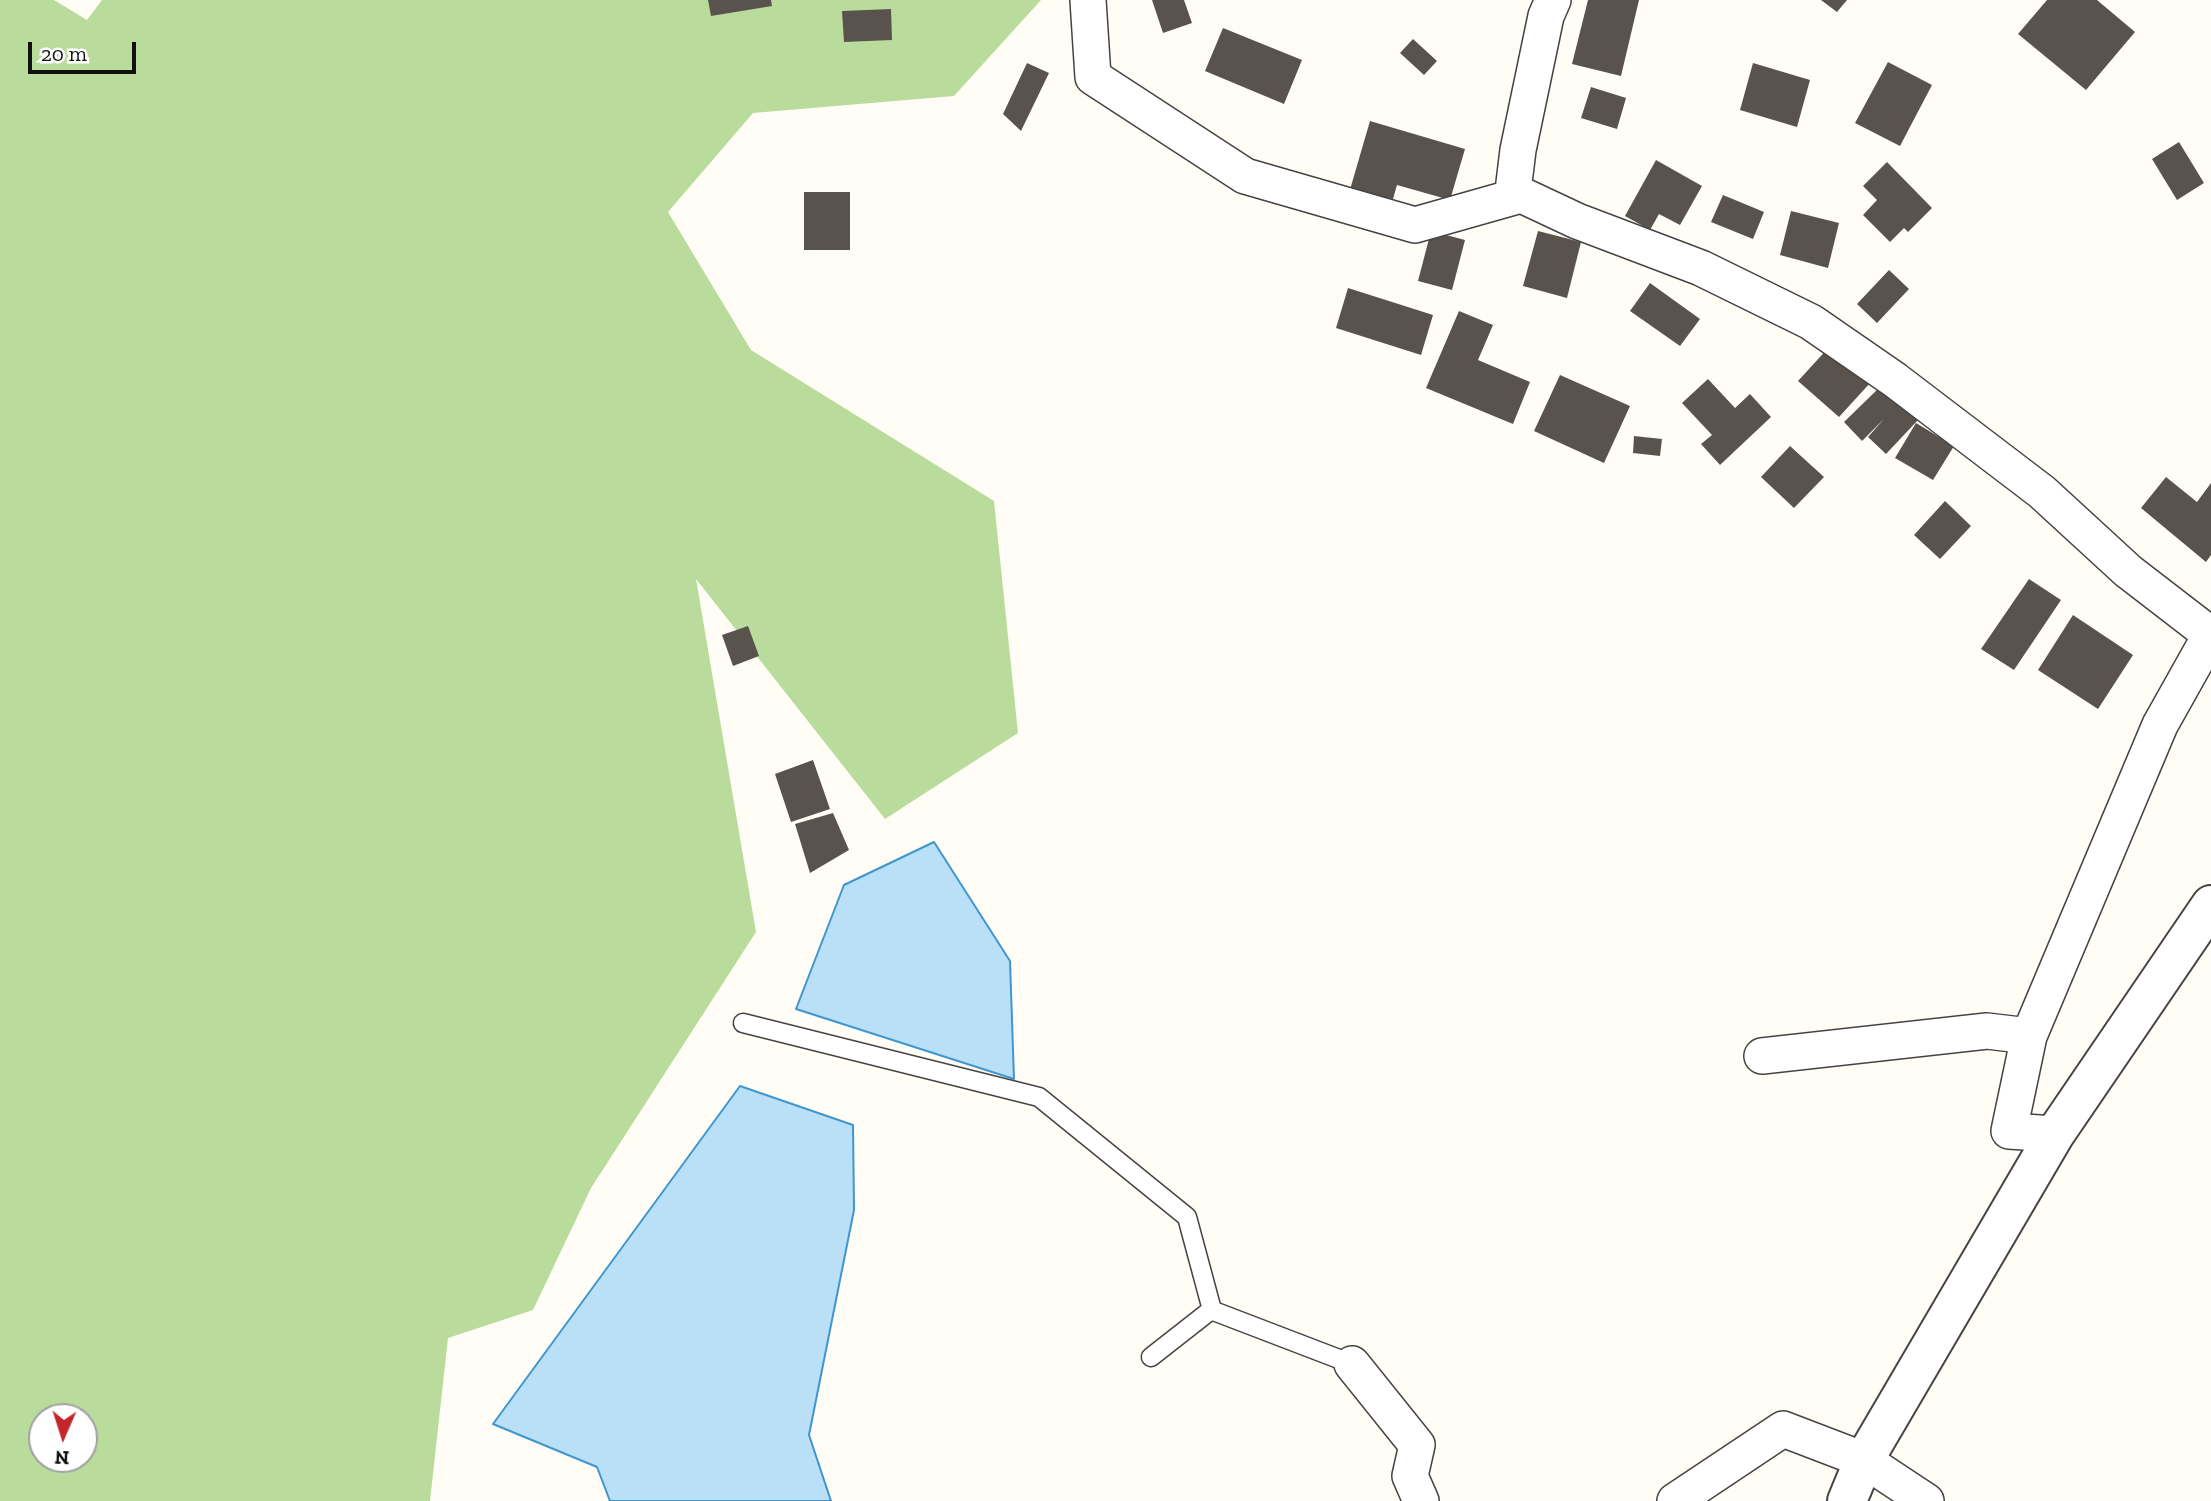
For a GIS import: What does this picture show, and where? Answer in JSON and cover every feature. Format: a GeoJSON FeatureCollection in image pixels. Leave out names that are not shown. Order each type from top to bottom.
{"type":"FeatureCollection","features":[{"type":"Feature","properties":{"kind":"street"},"geometry":{"type":"LineString","coordinates":[[1088,0],[1093,77],[1245,176],[1415,225],[1521,195]]}},
{"type":"Feature","properties":{"kind":"street"},"geometry":{"type":"LineString","coordinates":[[1553,0],[1546,16],[1518,150],[1513,191],[1701,268],[1811,322],[1895,380],[2042,492],[2128,571],[2211,635],[2160,725],[2029,1036],[2009,1130],[2055,1133]]}},
{"type":"Feature","properties":{"kind":"street"},"geometry":{"type":"LineString","coordinates":[[1847,1501],[1864,1460],[2055,1133],[2211,905]]}},
{"type":"Feature","properties":{"kind":"street"},"geometry":{"type":"LineString","coordinates":[[1762,1056],[1987,1031],[2029,1036]]}},
{"type":"Feature","properties":{"kind":"street"},"geometry":{"type":"LineString","coordinates":[[1352,1364],[1418,1445],[1410,1476],[1421,1501]]}},
{"type":"Feature","properties":{"kind":"street"},"geometry":{"type":"LineString","coordinates":[[1675,1501],[1783,1429],[1864,1460],[1926,1501]]}},
{"type":"Feature","properties":{"kind":"lane"},"geometry":{"type":"LineString","coordinates":[[743,1023],[1039,1097],[1187,1217],[1212,1310]]}},
{"type":"Feature","properties":{"kind":"lane"},"geometry":{"type":"LineString","coordinates":[[1151,1357],[1212,1310]]}},
{"type":"Feature","properties":{"kind":"lane"},"geometry":{"type":"LineString","coordinates":[[1212,1310],[1352,1364]]}},
{"type":"Feature","properties":{"kind":"green space"},"geometry":{"type":"Polygon","coordinates":[[[0,0],[54,0],[87,20],[102,0],[1041,0],[954,96],[753,113],[668,212],[751,350],[994,501],[1018,733],[885,819],[696,579],[756,932],[591,1188],[533,1310],[448,1338],[430,1501],[0,1501],[0,0]]]}},
{"type":"Feature","properties":{"kind":"water"},"geometry":{"type":"Polygon","coordinates":[[[934,842],[1010,961],[1014,1079],[796,1009],[844,885],[934,842]]]}},
{"type":"Feature","properties":{"kind":"water"},"geometry":{"type":"Polygon","coordinates":[[[740,1086],[853,1125],[854,1210],[809,1435],[831,1501],[610,1501],[597,1467],[493,1424],[740,1086]]]}},
{"type":"Feature","properties":{"kind":"building"},"geometry":{"type":"Polygon","coordinates":[[[708,0],[771,0],[772,6],[711,16],[708,0]]]}},
{"type":"Feature","properties":{"kind":"building"},"geometry":{"type":"Polygon","coordinates":[[[1152,0],[1184,0],[1192,23],[1163,33],[1152,0]]]}},
{"type":"Feature","properties":{"kind":"building"},"geometry":{"type":"Polygon","coordinates":[[[1588,0],[1639,0],[1621,76],[1572,64],[1588,0]]]}},
{"type":"Feature","properties":{"kind":"building"},"geometry":{"type":"Polygon","coordinates":[[[1821,0],[1847,0],[1837,12],[1821,0]]]}},
{"type":"Feature","properties":{"kind":"building"},"geometry":{"type":"Polygon","coordinates":[[[2047,0],[2097,0],[2135,32],[2086,90],[2018,34],[2047,0]]]}},
{"type":"Feature","properties":{"kind":"building"},"geometry":{"type":"Polygon","coordinates":[[[891,9],[892,40],[844,42],[842,11],[891,9]]]}},
{"type":"Feature","properties":{"kind":"building"},"geometry":{"type":"Polygon","coordinates":[[[1223,28],[1302,60],[1284,104],[1205,71],[1223,28]]]}},
{"type":"Feature","properties":{"kind":"building"},"geometry":{"type":"Polygon","coordinates":[[[1413,39],[1437,61],[1424,75],[1400,53],[1413,39]]]}},
{"type":"Feature","properties":{"kind":"building"},"geometry":{"type":"Polygon","coordinates":[[[1888,62],[1932,85],[1900,146],[1855,123],[1888,62]]]}},
{"type":"Feature","properties":{"kind":"building"},"geometry":{"type":"Polygon","coordinates":[[[1027,63],[1049,73],[1021,131],[1003,114],[1027,63]]]}},
{"type":"Feature","properties":{"kind":"building"},"geometry":{"type":"Polygon","coordinates":[[[1753,63],[1810,80],[1797,127],[1740,110],[1753,63]]]}},
{"type":"Feature","properties":{"kind":"building"},"geometry":{"type":"Polygon","coordinates":[[[1591,87],[1626,98],[1617,129],[1581,118],[1591,87]]]}},
{"type":"Feature","properties":{"kind":"building"},"geometry":{"type":"Polygon","coordinates":[[[1370,121],[1465,149],[1450,200],[1397,185],[1391,206],[1349,193],[1370,121]]]}},
{"type":"Feature","properties":{"kind":"building"},"geometry":{"type":"Polygon","coordinates":[[[2179,142],[2204,183],[2177,200],[2152,159],[2179,142]]]}},
{"type":"Feature","properties":{"kind":"building"},"geometry":{"type":"Polygon","coordinates":[[[1656,160],[1702,186],[1680,225],[1659,214],[1650,230],[1625,216],[1656,160]]]}},
{"type":"Feature","properties":{"kind":"building"},"geometry":{"type":"Polygon","coordinates":[[[1887,162],[1932,208],[1908,232],[1904,228],[1890,242],[1863,215],[1877,200],[1863,186],[1887,162]]]}},
{"type":"Feature","properties":{"kind":"building"},"geometry":{"type":"Polygon","coordinates":[[[804,192],[850,192],[850,250],[804,250],[804,192]]]}},
{"type":"Feature","properties":{"kind":"building"},"geometry":{"type":"Polygon","coordinates":[[[1723,195],[1764,212],[1753,239],[1711,222],[1723,195]]]}},
{"type":"Feature","properties":{"kind":"building"},"geometry":{"type":"Polygon","coordinates":[[[1791,211],[1839,223],[1828,268],[1780,255],[1791,211]]]}},
{"type":"Feature","properties":{"kind":"building"},"geometry":{"type":"Polygon","coordinates":[[[1431,231],[1465,240],[1452,290],[1418,281],[1431,231]]]}},
{"type":"Feature","properties":{"kind":"building"},"geometry":{"type":"Polygon","coordinates":[[[1538,231],[1581,242],[1567,298],[1523,286],[1538,231]]]}},
{"type":"Feature","properties":{"kind":"building"},"geometry":{"type":"Polygon","coordinates":[[[1889,270],[1909,289],[1877,323],[1857,304],[1889,270]]]}},
{"type":"Feature","properties":{"kind":"building"},"geometry":{"type":"Polygon","coordinates":[[[1650,283],[1700,319],[1680,346],[1630,311],[1650,283]]]}},
{"type":"Feature","properties":{"kind":"building"},"geometry":{"type":"Polygon","coordinates":[[[1348,288],[1433,315],[1421,355],[1336,328],[1348,288]]]}},
{"type":"Feature","properties":{"kind":"building"},"geometry":{"type":"Polygon","coordinates":[[[1459,311],[1493,325],[1478,360],[1530,382],[1513,424],[1426,388],[1459,311]]]}},
{"type":"Feature","properties":{"kind":"building"},"geometry":{"type":"Polygon","coordinates":[[[1830,346],[1871,382],[1839,417],[1798,381],[1830,346]]]}},
{"type":"Feature","properties":{"kind":"building"},"geometry":{"type":"Polygon","coordinates":[[[1560,375],[1630,406],[1604,463],[1534,431],[1560,375]]]}},
{"type":"Feature","properties":{"kind":"building"},"geometry":{"type":"Polygon","coordinates":[[[1708,379],[1735,408],[1750,394],[1771,417],[1720,465],[1701,444],[1712,435],[1682,403],[1708,379]]]}},
{"type":"Feature","properties":{"kind":"building"},"geometry":{"type":"Polygon","coordinates":[[[1880,387],[1918,420],[1886,454],[1868,437],[1884,419],[1862,441],[1844,422],[1880,387]]]}},
{"type":"Feature","properties":{"kind":"building"},"geometry":{"type":"Polygon","coordinates":[[[1916,423],[1954,446],[1933,480],[1895,458],[1916,423]]]}},
{"type":"Feature","properties":{"kind":"building"},"geometry":{"type":"Polygon","coordinates":[[[1634,436],[1662,439],[1660,456],[1633,453],[1634,436]]]}},
{"type":"Feature","properties":{"kind":"building"},"geometry":{"type":"Polygon","coordinates":[[[1790,446],[1824,477],[1794,508],[1761,477],[1790,446]]]}},
{"type":"Feature","properties":{"kind":"building"},"geometry":{"type":"Polygon","coordinates":[[[2166,477],[2197,502],[2211,483],[2211,555],[2206,562],[2141,508],[2166,477]]]}},
{"type":"Feature","properties":{"kind":"building"},"geometry":{"type":"Polygon","coordinates":[[[1945,501],[1971,526],[1940,559],[1914,535],[1945,501]]]}},
{"type":"Feature","properties":{"kind":"building"},"geometry":{"type":"Polygon","coordinates":[[[2029,579],[2061,600],[2014,670],[1981,649],[2029,579]]]}},
{"type":"Feature","properties":{"kind":"building"},"geometry":{"type":"Polygon","coordinates":[[[2073,615],[2133,655],[2098,709],[2038,670],[2073,615]]]}},
{"type":"Feature","properties":{"kind":"building"},"geometry":{"type":"Polygon","coordinates":[[[748,626],[759,656],[733,666],[722,635],[748,626]]]}},
{"type":"Feature","properties":{"kind":"building"},"geometry":{"type":"Polygon","coordinates":[[[813,760],[830,809],[791,822],[775,774],[813,760]]]}},
{"type":"Feature","properties":{"kind":"building"},"geometry":{"type":"Polygon","coordinates":[[[833,813],[849,850],[810,873],[795,824],[833,813]]]}}]}
